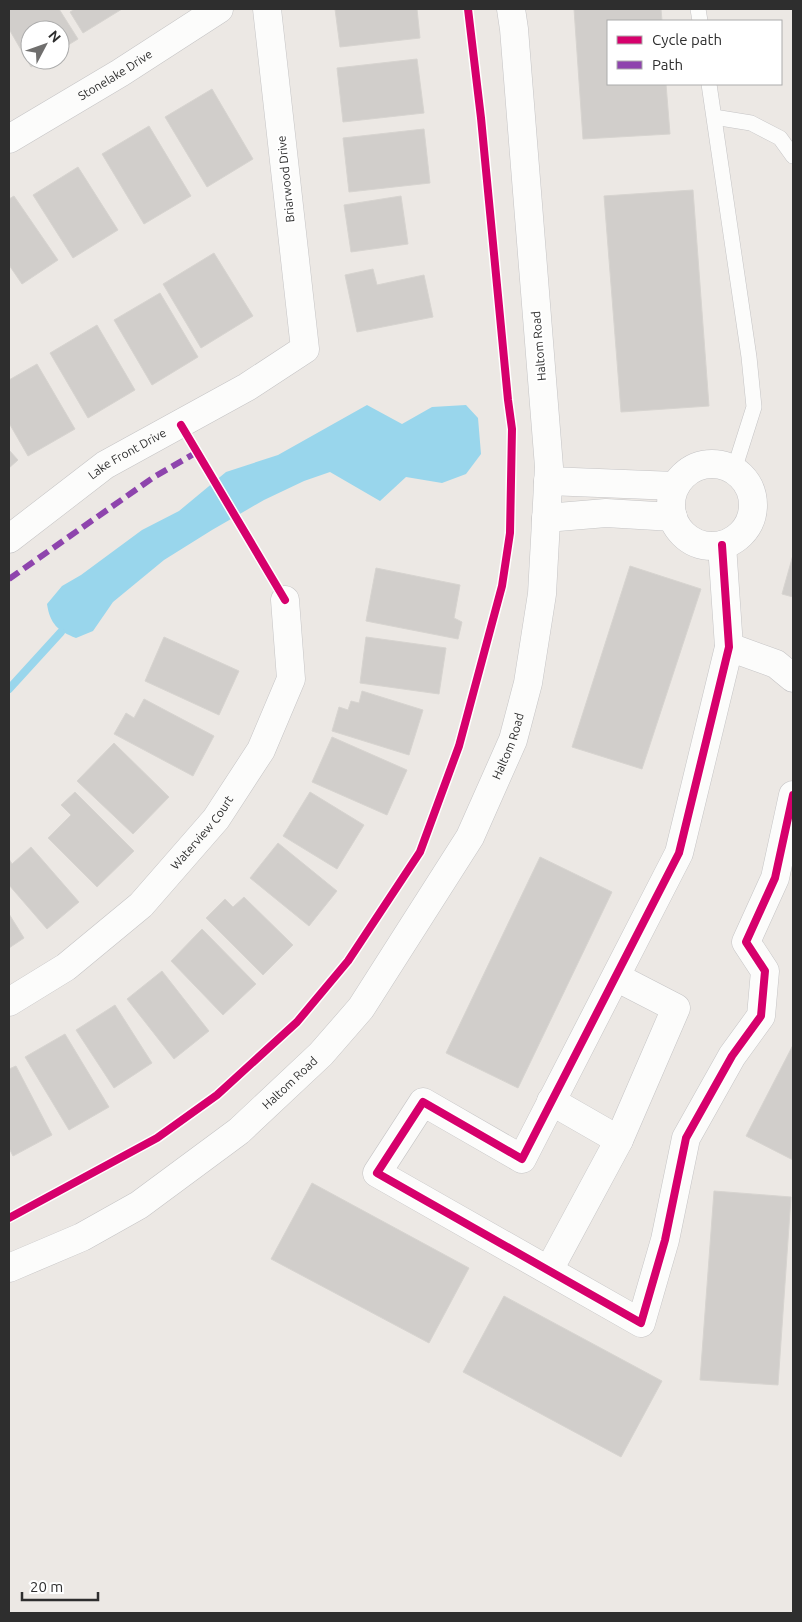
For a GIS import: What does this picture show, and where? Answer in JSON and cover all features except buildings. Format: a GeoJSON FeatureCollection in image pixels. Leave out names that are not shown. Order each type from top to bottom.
{"type":"FeatureCollection","features":[{"type":"Feature","properties":{"kind":"street","name":"Stonelake Drive"},"geometry":{"type":"LineString","coordinates":[[9,139],[120,73],[219,9]]}},
{"type":"Feature","properties":{"kind":"street","name":"Briarwood Drive"},"geometry":{"type":"LineString","coordinates":[[267,9],[305,349]]}},
{"type":"Feature","properties":{"kind":"street","name":"Haltom Road"},"geometry":{"type":"LineString","coordinates":[[9,1268],[82,1237],[139,1205],[239,1131],[321,1054],[361,1008],[470,837],[513,740],[528,682],[542,594],[549,467],[516,49],[510,9]]}},
{"type":"Feature","properties":{"kind":"street","name":"Lake Front Drive"},"geometry":{"type":"LineString","coordinates":[[9,539],[104,465],[247,387],[305,349]]}},
{"type":"Feature","properties":{"kind":"street"},"geometry":{"type":"LineString","coordinates":[[706,464],[720,464],[734,470],[748,484],[753,497],[754,512],[748,526],[739,537],[728,544],[714,547],[697,544],[679,530],[673,517],[671,500],[675,486],[686,473],[706,464]]}},
{"type":"Feature","properties":{"kind":"street"},"geometry":{"type":"LineString","coordinates":[[548,481],[675,486]]}},
{"type":"Feature","properties":{"kind":"street"},"geometry":{"type":"LineString","coordinates":[[546,518],[606,513],[673,517]]}},
{"type":"Feature","properties":{"kind":"street"},"geometry":{"type":"LineString","coordinates":[[722,545],[729,648],[679,853],[522,1159],[423,1102],[377,1173],[641,1322],[665,1240],[686,1138],[732,1056],[761,1016],[765,971],[746,942],[775,878],[793,795]]}},
{"type":"Feature","properties":{"kind":"street","name":"Waterview Court"},"geometry":{"type":"LineString","coordinates":[[9,1002],[66,967],[141,905],[216,819],[261,750],[292,679],[285,600]]}},
{"type":"Feature","properties":{"kind":"street"},"geometry":{"type":"LineString","coordinates":[[729,648],[776,664],[793,678]]}},
{"type":"Feature","properties":{"kind":"street"},"geometry":{"type":"LineString","coordinates":[[548,1270],[619,1140],[676,1008],[616,976]]}},
{"type":"Feature","properties":{"kind":"street"},"geometry":{"type":"LineString","coordinates":[[552,1101],[619,1140]]}},
{"type":"Feature","properties":{"kind":"lane"},"geometry":{"type":"LineString","coordinates":[[709,85],[749,357],[754,407],[734,470]]}},
{"type":"Feature","properties":{"kind":"lane"},"geometry":{"type":"LineString","coordinates":[[714,117],[751,123],[780,138],[793,156]]}},
{"type":"Feature","properties":{"kind":"water"},"geometry":{"type":"Polygon","coordinates":[[[367,405],[402,424],[432,407],[466,405],[478,418],[481,454],[466,474],[442,483],[406,477],[380,501],[330,472],[304,481],[264,500],[164,560],[113,602],[93,631],[76,638],[64,633],[53,622],[47,604],[62,586],[81,575],[142,530],[179,511],[226,472],[278,455],[367,405]]]}},
{"type":"Feature","properties":{"kind":"waterway"},"geometry":{"type":"LineString","coordinates":[[9,689],[61,632]]}},
{"type":"Feature","properties":{"kind":"marked path"},"geometry":{"type":"LineString","coordinates":[[9,579],[154,477],[197,452]]}},
{"type":"Feature","properties":{"kind":"cycle path"},"geometry":{"type":"LineString","coordinates":[[9,1218],[157,1138],[217,1095],[297,1022],[348,961],[420,852],[459,746],[502,586],[510,533],[512,429],[481,118],[468,9]]}},
{"type":"Feature","properties":{"kind":"cycle path"},"geometry":{"type":"LineString","coordinates":[[181,425],[285,600]]}},
{"type":"Feature","properties":{"kind":"cycle path"},"geometry":{"type":"LineString","coordinates":[[722,545],[729,647],[679,853],[522,1159],[423,1102],[377,1173],[641,1323],[665,1240],[686,1138],[732,1056],[761,1016],[765,971],[746,942],[775,878],[793,795]]}}]}
